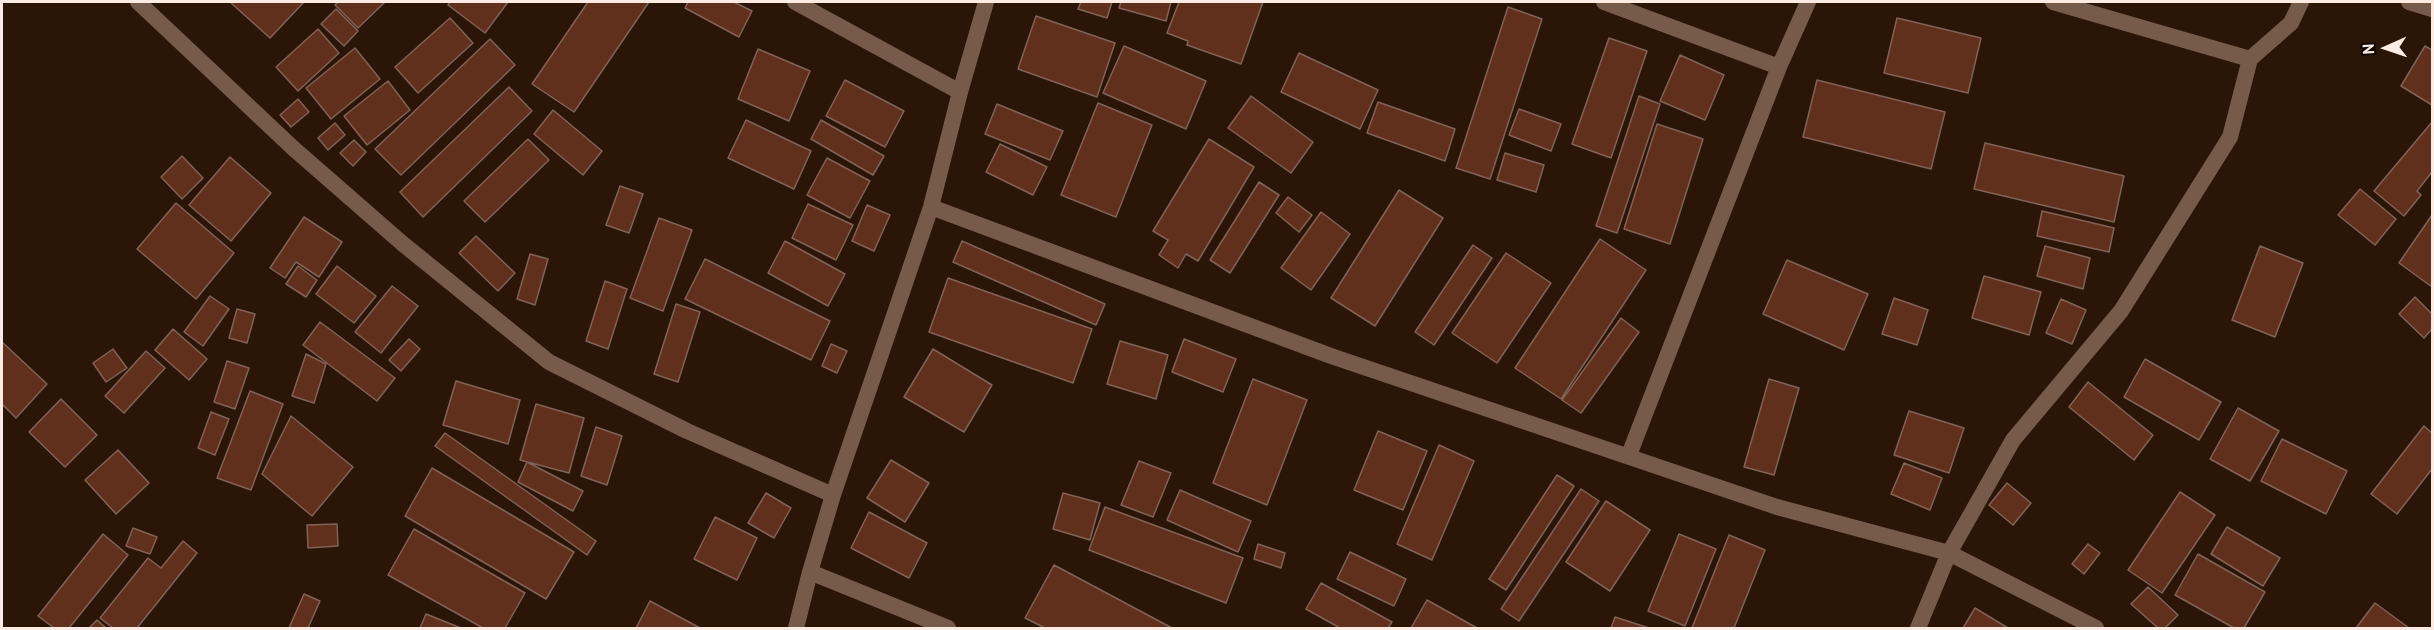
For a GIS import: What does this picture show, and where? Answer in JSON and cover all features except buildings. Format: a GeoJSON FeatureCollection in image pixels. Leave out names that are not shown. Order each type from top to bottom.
{"type":"FeatureCollection","features":[{"type":"Feature","properties":{"kind":"street"},"geometry":{"type":"LineString","coordinates":[[138,2],[293,148],[403,244],[549,362],[687,431],[833,495]]}},
{"type":"Feature","properties":{"kind":"street"},"geometry":{"type":"LineString","coordinates":[[795,2],[960,92]]}},
{"type":"Feature","properties":{"kind":"street"},"geometry":{"type":"LineString","coordinates":[[796,628],[833,495],[931,207],[986,2]]}},
{"type":"Feature","properties":{"kind":"street"},"geometry":{"type":"LineString","coordinates":[[1604,2],[1779,67]]}},
{"type":"Feature","properties":{"kind":"street"},"geometry":{"type":"LineString","coordinates":[[1629,455],[1779,67],[1809,2]]}},
{"type":"Feature","properties":{"kind":"street"},"geometry":{"type":"LineString","coordinates":[[2053,2],[2250,59]]}},
{"type":"Feature","properties":{"kind":"street"},"geometry":{"type":"LineString","coordinates":[[1918,628],[1948,553],[2013,440],[2121,311],[2229,137],[2250,59],[2291,23],[2301,2]]}},
{"type":"Feature","properties":{"kind":"street"},"geometry":{"type":"LineString","coordinates":[[2409,2],[2433,9]]}},
{"type":"Feature","properties":{"kind":"street"},"geometry":{"type":"LineString","coordinates":[[931,207],[1332,356],[1777,507],[1948,553],[2096,628]]}},
{"type":"Feature","properties":{"kind":"street"},"geometry":{"type":"LineString","coordinates":[[810,573],[948,628]]}}]}
